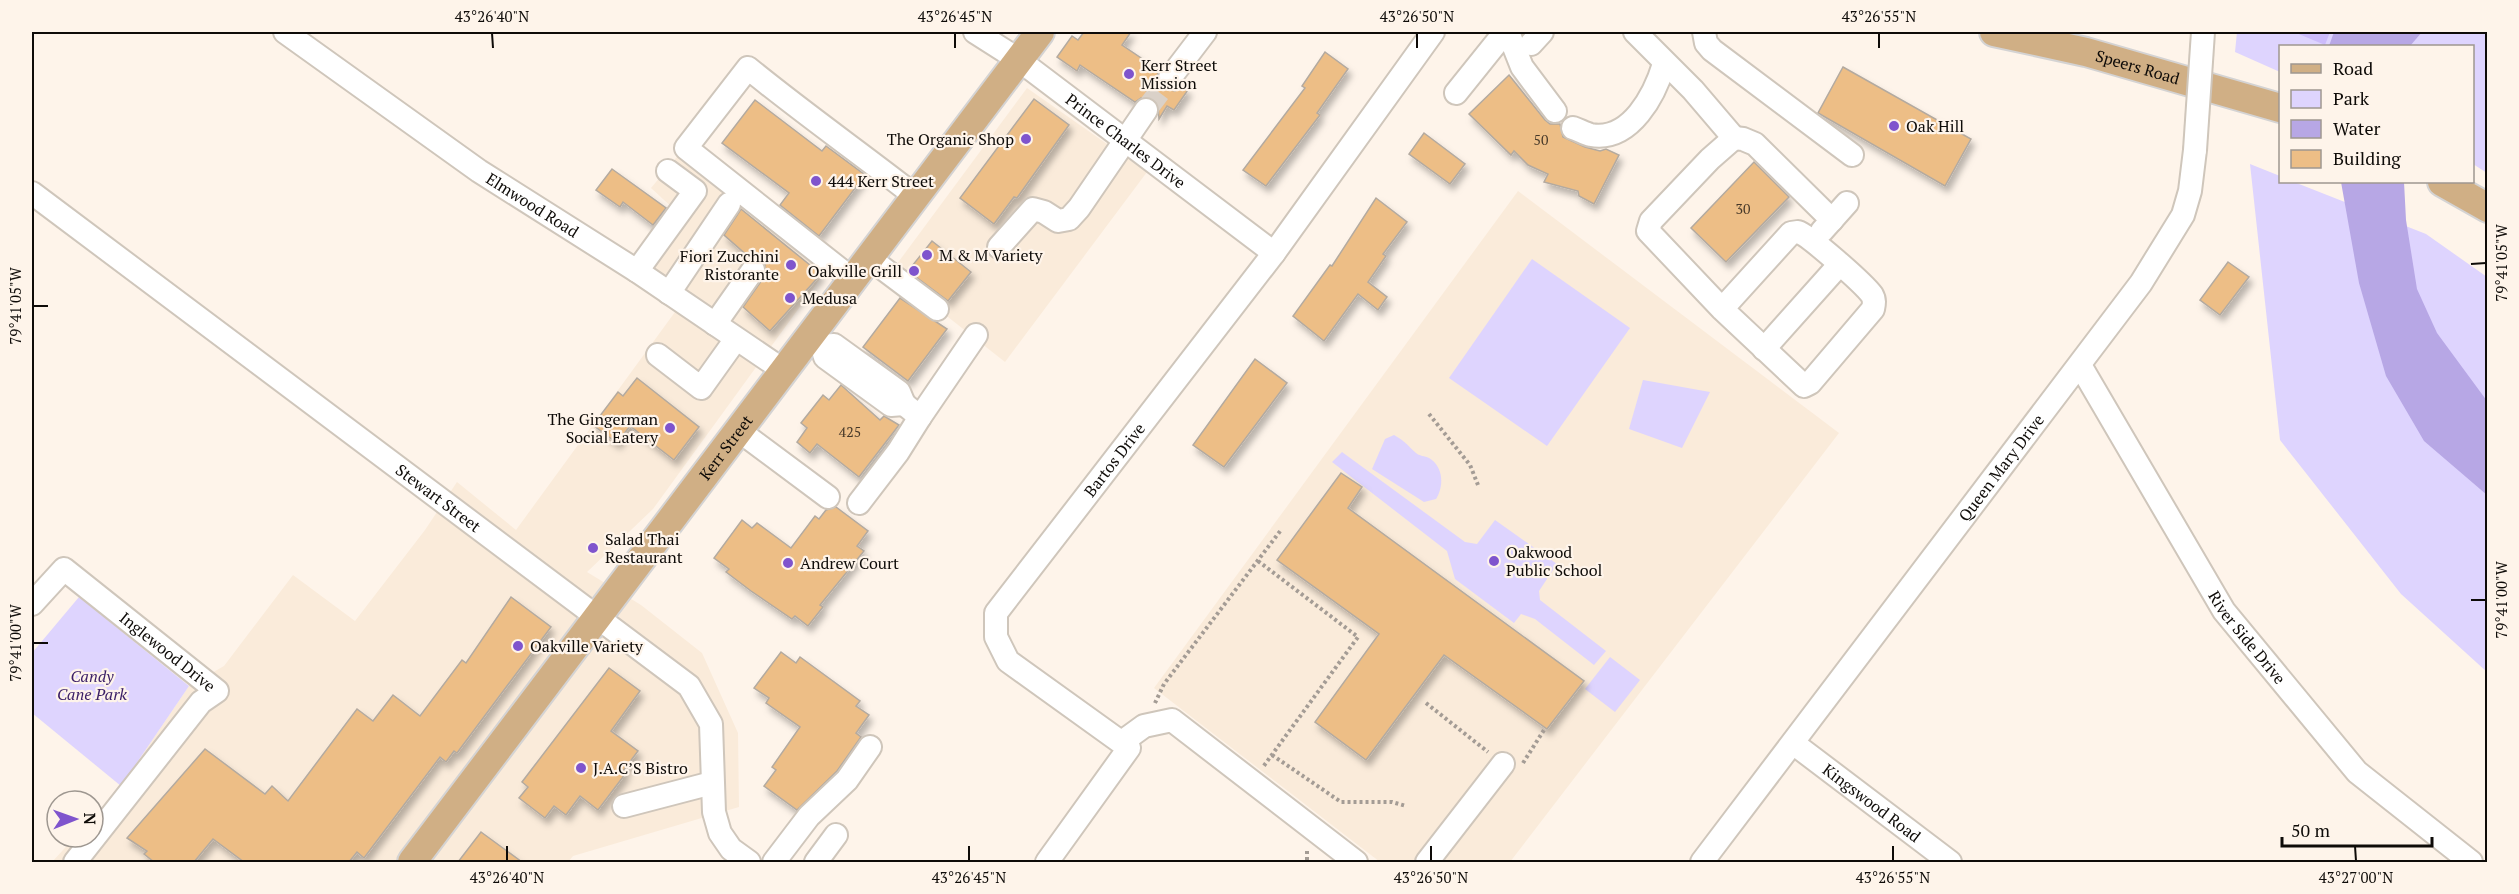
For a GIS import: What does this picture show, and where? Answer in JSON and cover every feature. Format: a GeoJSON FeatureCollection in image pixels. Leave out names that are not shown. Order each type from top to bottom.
{"type":"FeatureCollection","features":[{"type":"Feature","properties":{"kind":"main road","name":"Kerr Street"},"geometry":{"type":"LineString","coordinates":[[412,862],[783,370],[816,341],[861,268],[1040,32]]}},
{"type":"Feature","properties":{"kind":"main road","name":"Speers Road"},"geometry":{"type":"LineString","coordinates":[[1994,32],[2086,52],[2246,96],[2279,108]]}},
{"type":"Feature","properties":{"kind":"main road"},"geometry":{"type":"LineString","coordinates":[[2444,183],[2487,208]]}},
{"type":"Feature","properties":{"kind":"street","name":"Elmwood Road"},"geometry":{"type":"LineString","coordinates":[[285,32],[479,171],[637,271],[783,370]]}},
{"type":"Feature","properties":{"kind":"street","name":"Prince Charles Drive"},"geometry":{"type":"LineString","coordinates":[[975,32],[1019,60],[1274,253]]}},
{"type":"Feature","properties":{"kind":"street"},"geometry":{"type":"LineString","coordinates":[[1170,78],[1205,32]]}},
{"type":"Feature","properties":{"kind":"street","name":"Bartos Drive"},"geometry":{"type":"LineString","coordinates":[[1122,742],[1008,661],[996,637],[996,613],[1274,253],[1433,32]]}},
{"type":"Feature","properties":{"kind":"street"},"geometry":{"type":"LineString","coordinates":[[1456,93],[1507,32],[1522,67],[1555,111]]}},
{"type":"Feature","properties":{"kind":"street"},"geometry":{"type":"LineString","coordinates":[[1635,32],[1693,90],[1734,138]]}},
{"type":"Feature","properties":{"kind":"street"},"geometry":{"type":"LineString","coordinates":[[1704,32],[1706,43],[1712,50],[1852,155]]}},
{"type":"Feature","properties":{"kind":"street","name":"Queen Mary Drive"},"geometry":{"type":"LineString","coordinates":[[1702,862],[2080,365],[2141,283],[2178,226],[2190,191],[2203,32]]}},
{"type":"Feature","properties":{"kind":"street"},"geometry":{"type":"LineString","coordinates":[[1574,128],[1592,136],[1618,131],[1636,116],[1657,87],[1664,63]]}},
{"type":"Feature","properties":{"kind":"street"},"geometry":{"type":"LineString","coordinates":[[915,196],[807,116],[748,68],[686,148],[861,268],[937,309]]}},
{"type":"Feature","properties":{"kind":"street"},"geometry":{"type":"LineString","coordinates":[[999,247],[1033,209],[1044,212],[1058,221],[1069,219],[1079,208],[1146,110]]}},
{"type":"Feature","properties":{"kind":"street"},"geometry":{"type":"LineString","coordinates":[[1722,309],[1791,233],[1803,233],[1813,242],[1839,265],[1872,295],[1875,303],[1873,309],[1810,383],[1806,386],[1802,385],[1722,309],[1647,228],[1710,159],[1734,138],[1743,138],[1755,144],[1840,212],[1813,242]]}},
{"type":"Feature","properties":{"kind":"street"},"geometry":{"type":"LineString","coordinates":[[637,271],[695,191],[668,171]]}},
{"type":"Feature","properties":{"kind":"street","name":"Stewart Street"},"geometry":{"type":"LineString","coordinates":[[35,202],[689,686],[711,724],[714,812],[720,833],[731,849],[749,862]]}},
{"type":"Feature","properties":{"kind":"street"},"geometry":{"type":"LineString","coordinates":[[669,292],[729,204]]}},
{"type":"Feature","properties":{"kind":"street"},"geometry":{"type":"LineString","coordinates":[[1764,349],[1839,265]]}},
{"type":"Feature","properties":{"kind":"street"},"geometry":{"type":"LineString","coordinates":[[715,324],[753,270]]}},
{"type":"Feature","properties":{"kind":"street"},"geometry":{"type":"LineString","coordinates":[[859,503],[898,453],[912,410],[976,335]]}},
{"type":"Feature","properties":{"kind":"street"},"geometry":{"type":"LineString","coordinates":[[658,355],[701,388],[735,339]]}},
{"type":"Feature","properties":{"kind":"street"},"geometry":{"type":"LineString","coordinates":[[816,341],[825,357],[891,405],[912,410]]}},
{"type":"Feature","properties":{"kind":"street","name":"River Side Drive"},"geometry":{"type":"LineString","coordinates":[[2080,365],[2224,611],[2358,772],[2470,862]]}},
{"type":"Feature","properties":{"kind":"street"},"geometry":{"type":"LineString","coordinates":[[738,430],[828,497]]}},
{"type":"Feature","properties":{"kind":"street","name":"Inglewood Drive"},"geometry":{"type":"LineString","coordinates":[[32,604],[64,569],[218,691],[201,702],[75,862]]}},
{"type":"Feature","properties":{"kind":"street"},"geometry":{"type":"LineString","coordinates":[[1047,862],[1129,748],[1122,742],[1144,726],[1173,720],[1356,862]]}},
{"type":"Feature","properties":{"kind":"street","name":"Kingswood Road"},"geometry":{"type":"LineString","coordinates":[[1793,743],[1950,862]]}},
{"type":"Feature","properties":{"kind":"street"},"geometry":{"type":"LineString","coordinates":[[774,862],[809,816],[847,780],[870,747]]}},
{"type":"Feature","properties":{"kind":"street"},"geometry":{"type":"LineString","coordinates":[[1426,862],[1503,764]]}},
{"type":"Feature","properties":{"kind":"street"},"geometry":{"type":"LineString","coordinates":[[624,806],[712,783]]}},
{"type":"Feature","properties":{"kind":"street"},"geometry":{"type":"LineString","coordinates":[[816,862],[836,835]]}},
{"type":"Feature","properties":{"kind":"path"},"geometry":{"type":"LineString","coordinates":[[1429,414],[1470,465],[1478,484]]}},
{"type":"Feature","properties":{"kind":"path"},"geometry":{"type":"LineString","coordinates":[[1144,726],[1164,684],[1281,530]]}},
{"type":"Feature","properties":{"kind":"path"},"geometry":{"type":"LineString","coordinates":[[1252,782],[1358,637],[1258,561]]}},
{"type":"Feature","properties":{"kind":"path"},"geometry":{"type":"LineString","coordinates":[[1426,704],[1503,764],[1518,772],[1544,730]]}},
{"type":"Feature","properties":{"kind":"path"},"geometry":{"type":"LineString","coordinates":[[1272,755],[1341,802],[1392,802],[1406,806]]}},
{"type":"Feature","properties":{"kind":"shaded area"},"geometry":{"type":"Polygon","coordinates":[[[2294,32],[2330,32],[2325,45],[2294,32]]]}},
{"type":"Feature","properties":{"kind":"shaded area"},"geometry":{"type":"Polygon","coordinates":[[[1027,88],[1147,172],[1005,362],[891,272],[1027,88]]]}},
{"type":"Feature","properties":{"kind":"shaded area"},"geometry":{"type":"Polygon","coordinates":[[[681,152],[831,264],[653,509],[587,572],[641,605],[702,653],[738,733],[739,807],[573,856],[568,862],[52,862],[64,849],[105,849],[105,804],[121,786],[189,686],[224,666],[293,575],[355,621],[425,530],[457,482],[516,530],[675,312],[637,271],[663,253],[687,221],[651,188],[681,152]]]}},
{"type":"Feature","properties":{"kind":"shaded area","name":"Oakwood Public School"},"geometry":{"type":"Polygon","coordinates":[[[1518,191],[1839,433],[1510,862],[1380,862],[1154,688],[1518,191]]]}},
{"type":"Feature","properties":{"kind":"green space"},"geometry":{"type":"Polygon","coordinates":[[[2237,32],[2487,32],[2487,173],[2474,165],[2474,45],[2279,45],[2279,72],[2235,52],[2237,32]]]}},
{"type":"Feature","properties":{"kind":"green space"},"geometry":{"type":"Polygon","coordinates":[[[2250,164],[2279,176],[2279,183],[2297,183],[2426,234],[2487,277],[2487,672],[2401,594],[2280,440],[2250,164]]]}},
{"type":"Feature","properties":{"kind":"green space"},"geometry":{"type":"Polygon","coordinates":[[[1532,259],[1630,328],[1547,446],[1449,378],[1532,259]]]}},
{"type":"Feature","properties":{"kind":"green space"},"geometry":{"type":"Polygon","coordinates":[[[1643,380],[1710,392],[1682,448],[1629,429],[1643,380]]]}},
{"type":"Feature","properties":{"kind":"green space"},"geometry":{"type":"Polygon","coordinates":[[[1394,435],[1417,454],[1429,458],[1438,467],[1441,483],[1436,499],[1424,502],[1372,469],[1385,439],[1394,435]]]}},
{"type":"Feature","properties":{"kind":"green space"},"geometry":{"type":"Polygon","coordinates":[[[1342,452],[1465,542],[1477,544],[1495,520],[1557,564],[1539,591],[1540,600],[1606,651],[1594,665],[1535,619],[1521,614],[1514,623],[1455,579],[1447,551],[1332,462],[1342,452]]]}},
{"type":"Feature","properties":{"kind":"green space","name":"Candy Cane Park"},"geometry":{"type":"Polygon","coordinates":[[[79,597],[189,686],[121,786],[32,713],[32,653],[79,597]]]}},
{"type":"Feature","properties":{"kind":"green space"},"geometry":{"type":"Polygon","coordinates":[[[1610,657],[1640,680],[1615,712],[1585,689],[1610,657]]]}},
{"type":"Feature","properties":{"kind":"water"},"geometry":{"type":"Polygon","coordinates":[[[2334,32],[2422,32],[2411,45],[2329,45],[2334,32]]]}},
{"type":"Feature","properties":{"kind":"water"},"geometry":{"type":"Polygon","coordinates":[[[2341,183],[2404,183],[2406,220],[2417,289],[2437,333],[2487,401],[2487,495],[2424,441],[2386,376],[2359,283],[2341,183]]]}},
{"type":"Feature","properties":{"kind":"building","name":"Kerr Street Mission"},"geometry":{"type":"Polygon","coordinates":[[[1084,32],[1131,32],[1122,45],[1159,70],[1157,77],[1161,88],[1175,91],[1181,86],[1188,90],[1174,110],[1167,106],[1159,119],[1158,105],[1153,99],[1141,98],[1135,102],[1080,65],[1077,71],[1057,57],[1072,36],[1078,40],[1084,32]]]}},
{"type":"Feature","properties":{"kind":"building"},"geometry":{"type":"Polygon","coordinates":[[[1325,52],[1348,69],[1317,113],[1320,115],[1266,186],[1243,170],[1305,88],[1302,86],[1325,52]]]}},
{"type":"Feature","properties":{"kind":"building","name":"Oak Hill"},"geometry":{"type":"Polygon","coordinates":[[[1843,67],[1971,139],[1945,186],[1818,113],[1843,67]]]}},
{"type":"Feature","properties":{"kind":"building"},"geometry":{"type":"Polygon","coordinates":[[[1509,75],[1545,120],[1550,124],[1560,124],[1563,137],[1585,147],[1600,151],[1606,149],[1619,155],[1594,204],[1579,196],[1578,191],[1544,182],[1548,174],[1528,165],[1514,151],[1511,155],[1469,114],[1509,75]]]}},
{"type":"Feature","properties":{"kind":"building"},"geometry":{"type":"Polygon","coordinates":[[[1034,99],[1069,125],[1017,198],[1014,197],[994,224],[960,198],[1034,99]]]}},
{"type":"Feature","properties":{"kind":"building","name":"444 Kerr Street"},"geometry":{"type":"Polygon","coordinates":[[[755,100],[822,151],[826,146],[865,175],[819,236],[780,205],[789,193],[722,143],[755,100]]]}},
{"type":"Feature","properties":{"kind":"building"},"geometry":{"type":"Polygon","coordinates":[[[1424,133],[1465,164],[1450,184],[1409,154],[1424,133]]]}},
{"type":"Feature","properties":{"kind":"building"},"geometry":{"type":"Polygon","coordinates":[[[1754,162],[1789,197],[1726,262],[1691,228],[1754,162]]]}},
{"type":"Feature","properties":{"kind":"building"},"geometry":{"type":"Polygon","coordinates":[[[612,169],[666,208],[653,225],[623,202],[620,207],[596,190],[612,169]]]}},
{"type":"Feature","properties":{"kind":"building"},"geometry":{"type":"Polygon","coordinates":[[[1376,198],[1407,222],[1383,254],[1386,256],[1368,282],[1387,297],[1378,310],[1358,294],[1324,341],[1293,316],[1330,265],[1332,266],[1376,198]]]}},
{"type":"Feature","properties":{"kind":"building"},"geometry":{"type":"Polygon","coordinates":[[[741,209],[821,274],[770,331],[743,307],[764,277],[765,264],[760,259],[749,257],[724,235],[741,209]]]}},
{"type":"Feature","properties":{"kind":"building"},"geometry":{"type":"Polygon","coordinates":[[[932,241],[971,272],[948,301],[908,271],[932,241]]]}},
{"type":"Feature","properties":{"kind":"building"},"geometry":{"type":"Polygon","coordinates":[[[2228,262],[2249,277],[2220,315],[2200,300],[2228,262]]]}},
{"type":"Feature","properties":{"kind":"building"},"geometry":{"type":"Polygon","coordinates":[[[900,298],[947,329],[908,381],[863,347],[900,298]]]}},
{"type":"Feature","properties":{"kind":"building"},"geometry":{"type":"Polygon","coordinates":[[[1255,359],[1287,383],[1224,467],[1193,445],[1255,359]]]}},
{"type":"Feature","properties":{"kind":"building"},"geometry":{"type":"Polygon","coordinates":[[[637,378],[699,427],[674,460],[630,426],[617,443],[593,425],[618,392],[623,396],[637,378]]]}},
{"type":"Feature","properties":{"kind":"building"},"geometry":{"type":"Polygon","coordinates":[[[841,385],[880,420],[884,416],[899,425],[859,477],[817,444],[810,453],[797,442],[807,428],[801,423],[823,395],[829,400],[841,385]]]}},
{"type":"Feature","properties":{"kind":"building"},"geometry":{"type":"Polygon","coordinates":[[[1341,473],[1362,487],[1348,508],[1584,681],[1547,729],[1444,655],[1366,760],[1315,722],[1379,634],[1277,560],[1341,473]]]}},
{"type":"Feature","properties":{"kind":"building","name":"Andrew Court"},"geometry":{"type":"Polygon","coordinates":[[[836,507],[868,531],[857,546],[864,551],[820,605],[823,607],[808,626],[795,616],[792,619],[751,591],[726,572],[729,569],[714,558],[742,520],[752,528],[757,523],[791,548],[815,516],[819,519],[826,510],[836,507]]]}},
{"type":"Feature","properties":{"kind":"building"},"geometry":{"type":"Polygon","coordinates":[[[511,597],[551,627],[457,753],[454,751],[446,762],[440,757],[364,858],[357,852],[349,862],[244,862],[213,839],[194,862],[154,862],[144,854],[147,851],[127,838],[205,749],[265,794],[272,786],[288,801],[357,709],[373,721],[393,695],[420,716],[462,660],[466,663],[511,597]]]}},
{"type":"Feature","properties":{"kind":"building"},"geometry":{"type":"Polygon","coordinates":[[[781,652],[796,663],[800,657],[860,701],[856,706],[869,715],[856,733],[861,737],[837,771],[797,810],[764,786],[776,770],[772,767],[800,727],[766,703],[769,698],[754,688],[781,652]]]}},
{"type":"Feature","properties":{"kind":"building"},"geometry":{"type":"Polygon","coordinates":[[[609,668],[640,691],[611,731],[638,751],[623,771],[626,773],[598,810],[580,796],[566,815],[554,806],[545,818],[519,798],[528,787],[522,782],[609,668]]]}},
{"type":"Feature","properties":{"kind":"building"},"geometry":{"type":"Polygon","coordinates":[[[481,832],[522,862],[458,862],[481,832]]]}},
{"type":"Feature","properties":{"kind":"tunnel"},"geometry":{"type":"LineString","coordinates":[[1146,110],[1170,78]]}},
{"type":"Feature","properties":{"kind":"place","name":"Kerr Street Mission"},"geometry":{"type":"Point","coordinates":[1129,74]}},
{"type":"Feature","properties":{"kind":"place","name":"Oak Hill"},"geometry":{"type":"Point","coordinates":[1894,126]}},
{"type":"Feature","properties":{"kind":"place","name":"The Organic Shop"},"geometry":{"type":"Point","coordinates":[1026,139]}},
{"type":"Feature","properties":{"kind":"place","name":"444 Kerr Street"},"geometry":{"type":"Point","coordinates":[816,181]}},
{"type":"Feature","properties":{"kind":"place","name":"M & M Variety"},"geometry":{"type":"Point","coordinates":[927,255]}},
{"type":"Feature","properties":{"kind":"place","name":"Fiori Zucchini Ristorante"},"geometry":{"type":"Point","coordinates":[791,265]}},
{"type":"Feature","properties":{"kind":"place","name":"Oakville Grill"},"geometry":{"type":"Point","coordinates":[914,271]}},
{"type":"Feature","properties":{"kind":"place","name":"Medusa"},"geometry":{"type":"Point","coordinates":[790,298]}},
{"type":"Feature","properties":{"kind":"place","name":"The Gingerman Social Eatery"},"geometry":{"type":"Point","coordinates":[670,428]}},
{"type":"Feature","properties":{"kind":"place","name":"Salad Thai Restaurant"},"geometry":{"type":"Point","coordinates":[593,548]}},
{"type":"Feature","properties":{"kind":"place","name":"Oakwood Public School"},"geometry":{"type":"Point","coordinates":[1494,561]}},
{"type":"Feature","properties":{"kind":"place","name":"Andrew Court"},"geometry":{"type":"Point","coordinates":[788,563]}},
{"type":"Feature","properties":{"kind":"place","name":"Oakville Variety"},"geometry":{"type":"Point","coordinates":[518,646]}},
{"type":"Feature","properties":{"kind":"place","name":"J.A.C’S Bistro"},"geometry":{"type":"Point","coordinates":[581,768]}}]}
